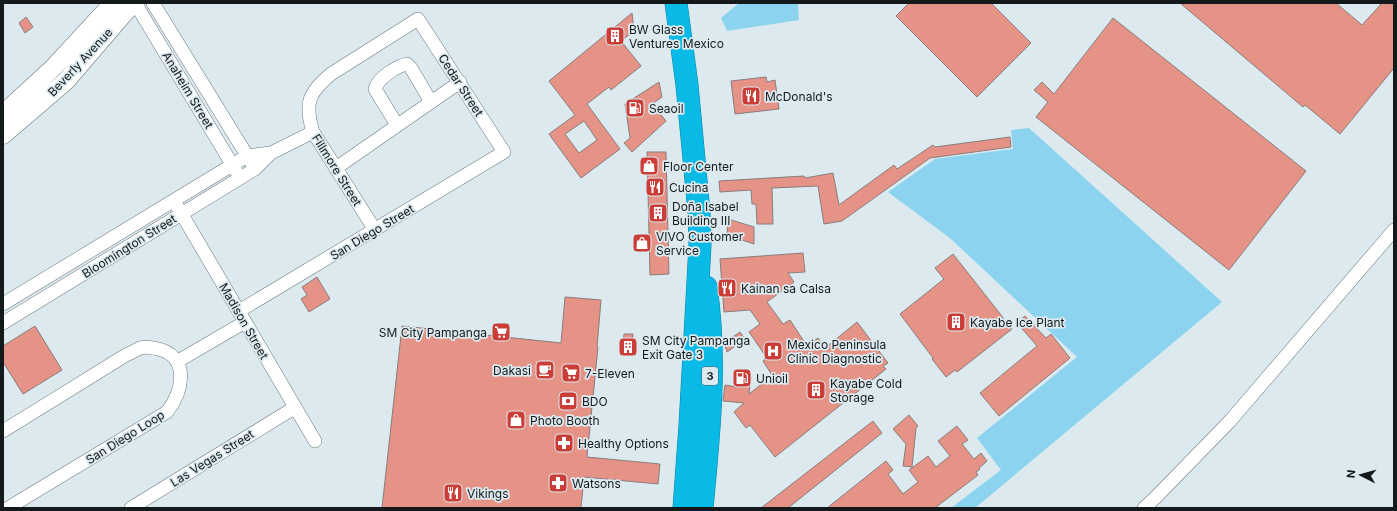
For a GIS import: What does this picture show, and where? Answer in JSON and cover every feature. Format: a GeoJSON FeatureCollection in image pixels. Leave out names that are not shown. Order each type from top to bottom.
{"type":"FeatureCollection","features":[{"type":"Feature","properties":{"kind":"highway","name":"3"},"geometry":{"type":"LineString","coordinates":[[676,3],[687,85],[699,212],[700,245],[711,323],[697,461],[684,508]]}},
{"type":"Feature","properties":{"kind":"highway","name":"3"},"geometry":{"type":"LineString","coordinates":[[697,461],[702,508]]}},
{"type":"Feature","properties":{"kind":"street","name":"Beverly Avenue"},"geometry":{"type":"LineString","coordinates":[[3,114],[53,68],[113,3]]}},
{"type":"Feature","properties":{"kind":"street","name":"Beverly Avenue"},"geometry":{"type":"LineString","coordinates":[[3,135],[66,81],[127,10],[135,3]]}},
{"type":"Feature","properties":{"kind":"street","name":"Anaheim Street"},"geometry":{"type":"LineString","coordinates":[[135,3],[240,178]]}},
{"type":"Feature","properties":{"kind":"street","name":"Anaheim Street"},"geometry":{"type":"LineString","coordinates":[[153,3],[255,169]]}},
{"type":"Feature","properties":{"kind":"street","name":"Cedar Street"},"geometry":{"type":"LineString","coordinates":[[418,19],[504,152]]}},
{"type":"Feature","properties":{"kind":"street","name":"Fillmore Street"},"geometry":{"type":"LineString","coordinates":[[374,230],[313,132],[308,115],[310,98],[319,84],[332,74],[418,19]]}},
{"type":"Feature","properties":{"kind":"street"},"geometry":{"type":"LineString","coordinates":[[397,125],[375,89],[377,83],[400,66],[408,64],[412,68],[431,102]]}},
{"type":"Feature","properties":{"kind":"street"},"geometry":{"type":"LineString","coordinates":[[336,168],[460,82]]}},
{"type":"Feature","properties":{"kind":"street"},"geometry":{"type":"LineString","coordinates":[[247,156],[271,154],[313,132]]}},
{"type":"Feature","properties":{"kind":"street","name":"San Diego Street"},"geometry":{"type":"LineString","coordinates":[[178,361],[242,316],[374,230],[504,152]]}},
{"type":"Feature","properties":{"kind":"street","name":"Bloomington Street"},"geometry":{"type":"LineString","coordinates":[[3,323],[255,169],[271,154]]}},
{"type":"Feature","properties":{"kind":"street","name":"Bloomington Street"},"geometry":{"type":"LineString","coordinates":[[3,304],[247,156]]}},
{"type":"Feature","properties":{"kind":"street","name":"Madison Street"},"geometry":{"type":"LineString","coordinates":[[174,201],[314,441]]}},
{"type":"Feature","properties":{"kind":"street"},"geometry":{"type":"LineString","coordinates":[[1144,508],[1159,503],[1394,230]]}},
{"type":"Feature","properties":{"kind":"street"},"geometry":{"type":"LineString","coordinates":[[3,431],[126,355],[142,348],[156,348],[168,352],[178,361]]}},
{"type":"Feature","properties":{"kind":"street","name":"San Diego Loop"},"geometry":{"type":"LineString","coordinates":[[8,508],[167,412],[176,400],[179,390],[181,375],[178,361]]}},
{"type":"Feature","properties":{"kind":"street","name":"Las Vegas Street"},"geometry":{"type":"LineString","coordinates":[[131,508],[294,408]]}},
{"type":"Feature","properties":{"kind":"shaded area"},"geometry":{"type":"Polygon","coordinates":[[[739,3],[798,3],[799,20],[727,31],[721,18],[739,3]]]}},
{"type":"Feature","properties":{"kind":"shaded area"},"geometry":{"type":"Polygon","coordinates":[[[1029,128],[1222,302],[975,508],[951,508],[1001,470],[977,438],[1077,357],[951,239],[888,192],[935,159],[1013,149],[1011,130],[1029,128]]]}},
{"type":"Feature","properties":{"kind":"building"},"geometry":{"type":"Polygon","coordinates":[[[909,3],[991,3],[1031,43],[977,97],[896,16],[909,3]]]}},
{"type":"Feature","properties":{"kind":"building"},"geometry":{"type":"Polygon","coordinates":[[[1180,3],[1336,3],[1362,25],[1382,3],[1394,3],[1394,68],[1340,134],[1305,105],[1303,107],[1180,3]]]}},
{"type":"Feature","properties":{"kind":"building"},"geometry":{"type":"Polygon","coordinates":[[[632,13],[634,31],[621,41],[641,66],[611,90],[609,87],[587,104],[620,149],[581,178],[549,134],[575,115],[549,81],[632,13]],[[584,121],[565,134],[579,153],[597,140],[584,121]]]}},
{"type":"Feature","properties":{"kind":"building"},"geometry":{"type":"Polygon","coordinates":[[[26,17],[33,27],[25,33],[19,23],[26,17]]]}},
{"type":"Feature","properties":{"kind":"building"},"geometry":{"type":"Polygon","coordinates":[[[1113,18],[1306,171],[1229,270],[1036,117],[1048,102],[1034,90],[1042,82],[1054,94],[1113,18]]]}},
{"type":"Feature","properties":{"kind":"building"},"geometry":{"type":"Polygon","coordinates":[[[766,77],[767,82],[775,80],[779,109],[735,114],[731,81],[766,77]]]}},
{"type":"Feature","properties":{"kind":"building"},"geometry":{"type":"Polygon","coordinates":[[[659,82],[662,97],[652,104],[666,121],[632,152],[624,143],[630,138],[625,104],[659,82]]]}},
{"type":"Feature","properties":{"kind":"building"},"geometry":{"type":"Polygon","coordinates":[[[1010,137],[1011,147],[930,158],[842,221],[824,224],[818,186],[772,188],[773,224],[757,224],[756,204],[752,204],[751,190],[720,192],[719,181],[804,176],[805,178],[833,173],[839,205],[894,165],[897,169],[933,145],[935,147],[1010,137]]]}},
{"type":"Feature","properties":{"kind":"building","name":"Doña Isabel Building III"},"geometry":{"type":"Polygon","coordinates":[[[647,152],[666,152],[669,274],[650,275],[647,152]]]}},
{"type":"Feature","properties":{"kind":"building"},"geometry":{"type":"Polygon","coordinates":[[[728,219],[754,227],[754,244],[727,235],[728,219]]]}},
{"type":"Feature","properties":{"kind":"building"},"geometry":{"type":"Polygon","coordinates":[[[803,253],[805,272],[788,273],[794,282],[767,302],[783,324],[790,320],[807,346],[818,338],[825,348],[857,322],[888,363],[883,366],[886,369],[775,457],[750,425],[746,428],[734,412],[744,403],[723,401],[725,385],[737,387],[739,376],[751,377],[749,394],[768,379],[775,380],[763,361],[767,358],[749,332],[760,324],[750,310],[724,312],[720,259],[803,253]]]}},
{"type":"Feature","properties":{"kind":"building","name":"Kayabe Ice Plant"},"geometry":{"type":"Polygon","coordinates":[[[953,254],[1012,329],[957,372],[955,370],[946,377],[900,314],[944,279],[935,268],[953,254]]]}},
{"type":"Feature","properties":{"kind":"building"},"geometry":{"type":"Polygon","coordinates":[[[317,277],[330,299],[309,312],[301,299],[307,295],[302,287],[317,277]]]}},
{"type":"Feature","properties":{"kind":"building"},"geometry":{"type":"Polygon","coordinates":[[[565,297],[601,300],[587,457],[660,464],[658,484],[584,477],[581,508],[382,508],[402,326],[561,343],[565,297]]]}},
{"type":"Feature","properties":{"kind":"building"},"geometry":{"type":"Polygon","coordinates":[[[1025,316],[1046,338],[1051,334],[1070,358],[999,416],[980,393],[1037,346],[1017,323],[1025,316]]]}},
{"type":"Feature","properties":{"kind":"building"},"geometry":{"type":"Polygon","coordinates":[[[35,326],[62,370],[23,394],[3,362],[3,346],[35,326]]]}},
{"type":"Feature","properties":{"kind":"building"},"geometry":{"type":"Polygon","coordinates":[[[740,332],[745,339],[727,352],[724,343],[740,332]]]}},
{"type":"Feature","properties":{"kind":"building","name":"SM City Pampanga Exit Gate 3"},"geometry":{"type":"Polygon","coordinates":[[[624,334],[633,334],[632,352],[623,351],[624,334]]]}},
{"type":"Feature","properties":{"kind":"building"},"geometry":{"type":"Polygon","coordinates":[[[909,415],[918,426],[916,428],[912,467],[903,466],[906,444],[893,429],[909,415]]]}},
{"type":"Feature","properties":{"kind":"building"},"geometry":{"type":"Polygon","coordinates":[[[873,421],[882,433],[788,508],[761,508],[873,421]]]}},
{"type":"Feature","properties":{"kind":"building"},"geometry":{"type":"Polygon","coordinates":[[[957,426],[968,440],[962,444],[974,459],[981,453],[987,461],[976,472],[978,475],[935,508],[827,508],[886,461],[893,470],[888,474],[903,494],[918,482],[909,470],[928,456],[936,467],[950,456],[938,441],[957,426]]]}},
{"type":"Feature","properties":{"kind":"place","name":"BW Glass Ventures Mexico"},"geometry":{"type":"Point","coordinates":[615,36]}},
{"type":"Feature","properties":{"kind":"place","name":"McDonald's"},"geometry":{"type":"Point","coordinates":[751,96]}},
{"type":"Feature","properties":{"kind":"place","name":"Seaoil"},"geometry":{"type":"Point","coordinates":[635,108]}},
{"type":"Feature","properties":{"kind":"place","name":"Floor Center"},"geometry":{"type":"Point","coordinates":[649,166]}},
{"type":"Feature","properties":{"kind":"place","name":"Cucina"},"geometry":{"type":"Point","coordinates":[655,187]}},
{"type":"Feature","properties":{"kind":"place","name":"Doña Isabel Building III"},"geometry":{"type":"Point","coordinates":[658,213]}},
{"type":"Feature","properties":{"kind":"place","name":"VIVO Customer Service"},"geometry":{"type":"Point","coordinates":[642,243]}},
{"type":"Feature","properties":{"kind":"place","name":"Kainan sa Calsa"},"geometry":{"type":"Point","coordinates":[727,288]}},
{"type":"Feature","properties":{"kind":"place","name":"Kayabe Ice Plant"},"geometry":{"type":"Point","coordinates":[956,322]}},
{"type":"Feature","properties":{"kind":"place","name":"SM City Pampanga"},"geometry":{"type":"Point","coordinates":[501,332]}},
{"type":"Feature","properties":{"kind":"place","name":"SM City Pampanga Exit Gate 3"},"geometry":{"type":"Point","coordinates":[628,347]}},
{"type":"Feature","properties":{"kind":"place","name":"Mexico Peninsula Clinic Diagnostic"},"geometry":{"type":"Point","coordinates":[773,351]}},
{"type":"Feature","properties":{"kind":"place","name":"Dakasi"},"geometry":{"type":"Point","coordinates":[545,370]}},
{"type":"Feature","properties":{"kind":"place","name":"7-Eleven"},"geometry":{"type":"Point","coordinates":[571,373]}},
{"type":"Feature","properties":{"kind":"place","name":"Unioil"},"geometry":{"type":"Point","coordinates":[742,378]}},
{"type":"Feature","properties":{"kind":"place","name":"Kayabe Cold Storage"},"geometry":{"type":"Point","coordinates":[816,390]}},
{"type":"Feature","properties":{"kind":"place","name":"BDO"},"geometry":{"type":"Point","coordinates":[568,401]}},
{"type":"Feature","properties":{"kind":"place","name":"Photo Booth"},"geometry":{"type":"Point","coordinates":[516,420]}},
{"type":"Feature","properties":{"kind":"place","name":"Healthy Options"},"geometry":{"type":"Point","coordinates":[564,443]}},
{"type":"Feature","properties":{"kind":"place","name":"Watsons"},"geometry":{"type":"Point","coordinates":[558,483]}},
{"type":"Feature","properties":{"kind":"place","name":"Vikings"},"geometry":{"type":"Point","coordinates":[453,493]}}]}
